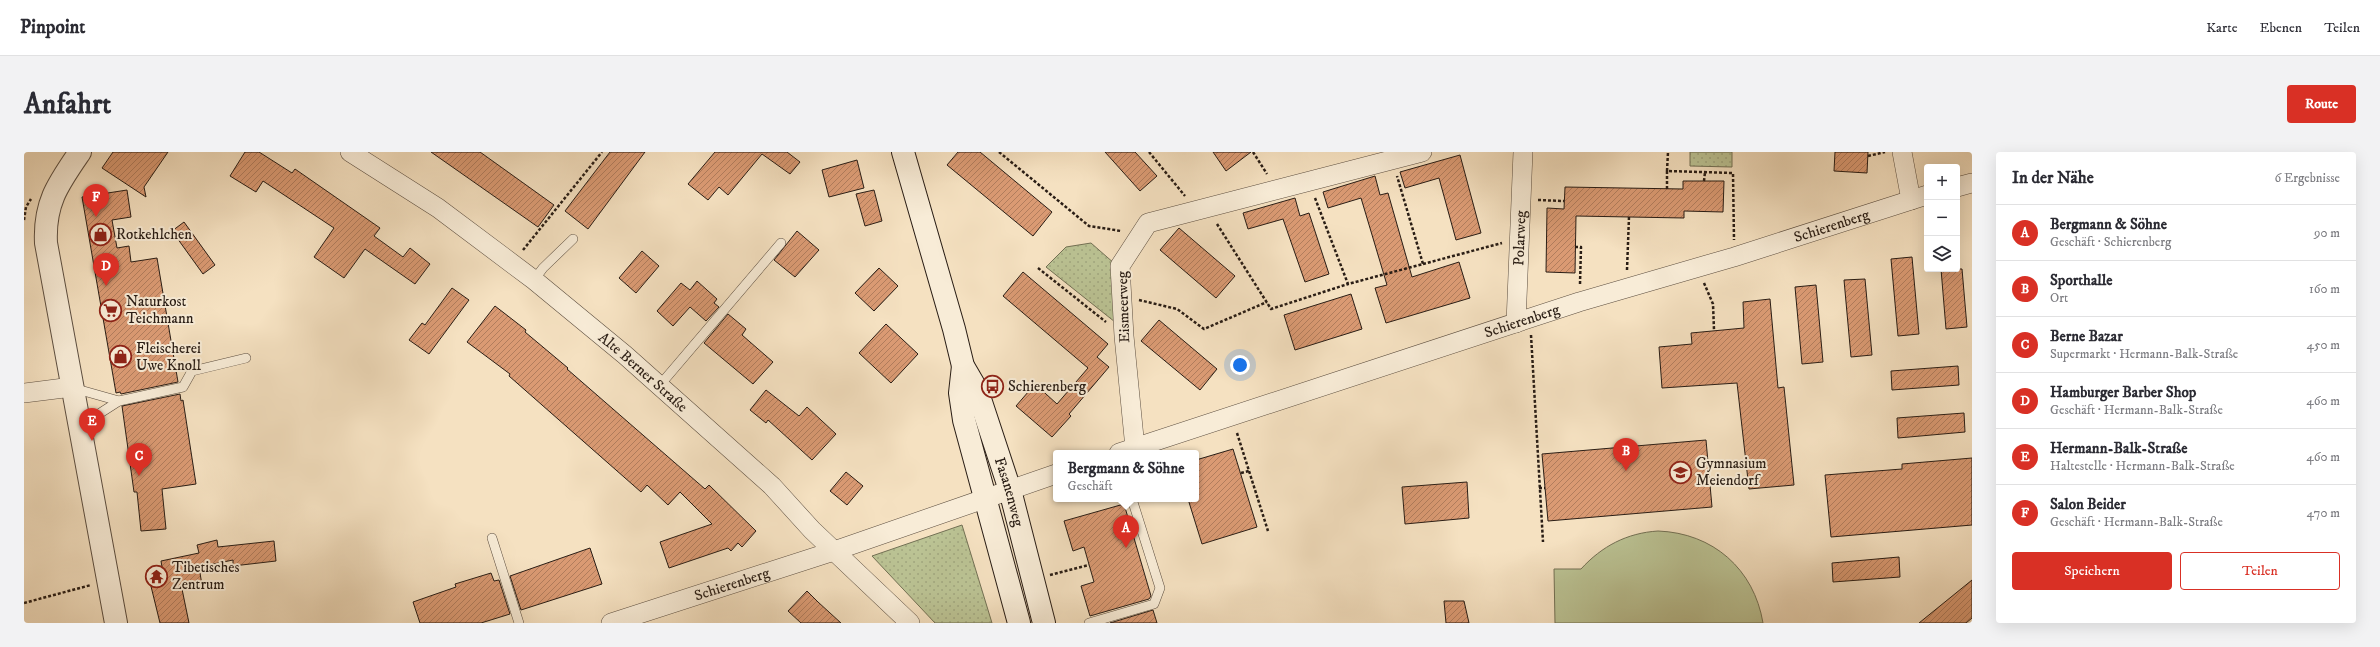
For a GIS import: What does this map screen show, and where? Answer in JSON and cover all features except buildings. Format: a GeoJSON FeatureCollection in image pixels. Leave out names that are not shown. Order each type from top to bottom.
{"type":"FeatureCollection","features":[{"type":"Feature","properties":{"kind":"main road"},"geometry":{"type":"LineString","coordinates":[[80,152],[57,186],[48,204],[45,224],[46,243],[116,623]]}},
{"type":"Feature","properties":{"kind":"main road","name":"Fasanenweg"},"geometry":{"type":"LineString","coordinates":[[903,152],[963,366],[977,390],[1010,490],[1044,623]]}},
{"type":"Feature","properties":{"kind":"main road","name":"Fasanenweg"},"geometry":{"type":"LineString","coordinates":[[963,366],[960,394],[964,420],[1018,623]]}},
{"type":"Feature","properties":{"kind":"street","name":"Alte Berner Straße"},"geometry":{"type":"LineString","coordinates":[[350,152],[438,208],[534,280],[660,385],[772,486],[812,530],[910,623]]}},
{"type":"Feature","properties":{"kind":"street","name":"Eismeerweg"},"geometry":{"type":"LineString","coordinates":[[1127,450],[1124,336],[1120,266],[1148,223],[1422,152]]}},
{"type":"Feature","properties":{"kind":"street","name":"Polarweg"},"geometry":{"type":"LineString","coordinates":[[1523,152],[1519,238],[1523,321]]}},
{"type":"Feature","properties":{"kind":"street"},"geometry":{"type":"LineString","coordinates":[[1902,152],[1919,197]]}},
{"type":"Feature","properties":{"kind":"street"},"geometry":{"type":"LineString","coordinates":[[1960,186],[1972,183]]}},
{"type":"Feature","properties":{"kind":"street","name":"Schierenberg"},"geometry":{"type":"LineString","coordinates":[[1127,450],[1232,417],[1579,302],[1734,257],[1919,197]]}},
{"type":"Feature","properties":{"kind":"street"},"geometry":{"type":"LineString","coordinates":[[24,393],[72,387]]}},
{"type":"Feature","properties":{"kind":"street","name":"Schierenberg"},"geometry":{"type":"LineString","coordinates":[[611,623],[834,551],[1053,475]]}},
{"type":"Feature","properties":{"kind":"lane"},"geometry":{"type":"LineString","coordinates":[[534,280],[543,268],[573,239]]}},
{"type":"Feature","properties":{"kind":"lane"},"geometry":{"type":"LineString","coordinates":[[660,385],[781,243]]}},
{"type":"Feature","properties":{"kind":"lane"},"geometry":{"type":"LineString","coordinates":[[79,426],[118,401],[184,387],[192,371],[246,358]]}},
{"type":"Feature","properties":{"kind":"lane"},"geometry":{"type":"LineString","coordinates":[[72,387],[118,401]]}},
{"type":"Feature","properties":{"kind":"lane"},"geometry":{"type":"LineString","coordinates":[[1089,623],[1154,604],[1160,588],[1133,502]]}},
{"type":"Feature","properties":{"kind":"lane"},"geometry":{"type":"LineString","coordinates":[[492,538],[519,623]]}},
{"type":"Feature","properties":{"kind":"path"},"geometry":{"type":"LineString","coordinates":[[512,264],[602,152]]}},
{"type":"Feature","properties":{"kind":"path"},"geometry":{"type":"LineString","coordinates":[[999,152],[1089,226],[1140,235]]}},
{"type":"Feature","properties":{"kind":"path"},"geometry":{"type":"LineString","coordinates":[[1149,152],[1202,209],[1271,308],[1348,284],[1519,238]]}},
{"type":"Feature","properties":{"kind":"path"},"geometry":{"type":"LineString","coordinates":[[1253,152],[1277,189]]}},
{"type":"Feature","properties":{"kind":"path"},"geometry":{"type":"LineString","coordinates":[[1667,189],[1668,152]]}},
{"type":"Feature","properties":{"kind":"path"},"geometry":{"type":"LineString","coordinates":[[1868,156],[1886,152]]}},
{"type":"Feature","properties":{"kind":"path"},"geometry":{"type":"LineString","coordinates":[[1391,159],[1423,264]]}},
{"type":"Feature","properties":{"kind":"path"},"geometry":{"type":"LineString","coordinates":[[1667,171],[1734,173],[1734,257]]}},
{"type":"Feature","properties":{"kind":"path"},"geometry":{"type":"LineString","coordinates":[[1704,181],[1705,172]]}},
{"type":"Feature","properties":{"kind":"path"},"geometry":{"type":"LineString","coordinates":[[1308,181],[1348,284]]}},
{"type":"Feature","properties":{"kind":"path"},"geometry":{"type":"LineString","coordinates":[[24,220],[26,207],[32,197]]}},
{"type":"Feature","properties":{"kind":"path"},"geometry":{"type":"LineString","coordinates":[[1521,199],[1564,201]]}},
{"type":"Feature","properties":{"kind":"path"},"geometry":{"type":"LineString","coordinates":[[1627,287],[1629,217]]}},
{"type":"Feature","properties":{"kind":"path"},"geometry":{"type":"LineString","coordinates":[[1575,247],[1581,247],[1579,302]]}},
{"type":"Feature","properties":{"kind":"path"},"geometry":{"type":"LineString","coordinates":[[1698,267],[1713,304],[1714,330]]}},
{"type":"Feature","properties":{"kind":"path"},"geometry":{"type":"LineString","coordinates":[[1038,268],[1124,336]]}},
{"type":"Feature","properties":{"kind":"path"},"geometry":{"type":"LineString","coordinates":[[1122,296],[1177,309],[1204,329],[1267,302]]}},
{"type":"Feature","properties":{"kind":"path"},"geometry":{"type":"LineString","coordinates":[[1523,321],[1539,488],[1542,542]]}},
{"type":"Feature","properties":{"kind":"path"},"geometry":{"type":"LineString","coordinates":[[1232,417],[1268,531]]}},
{"type":"Feature","properties":{"kind":"path"},"geometry":{"type":"LineString","coordinates":[[1240,473],[1249,471]]}},
{"type":"Feature","properties":{"kind":"path"},"geometry":{"type":"LineString","coordinates":[[1539,488],[1545,488]]}},
{"type":"Feature","properties":{"kind":"path"},"geometry":{"type":"LineString","coordinates":[[1033,580],[1089,565]]}},
{"type":"Feature","properties":{"kind":"path"},"geometry":{"type":"LineString","coordinates":[[24,603],[108,580]]}},
{"type":"Feature","properties":{"kind":"green space"},"geometry":{"type":"Polygon","coordinates":[[[1690,152],[1732,152],[1732,167],[1690,166],[1690,152]]]}},
{"type":"Feature","properties":{"kind":"green space"},"geometry":{"type":"Polygon","coordinates":[[[1091,243],[1115,264],[1115,322],[1046,267],[1066,247],[1091,243]]]}},
{"type":"Feature","properties":{"kind":"green space"},"geometry":{"type":"Polygon","coordinates":[[[962,525],[992,623],[935,623],[872,556],[962,525]]]}},
{"type":"Feature","properties":{"kind":"green space"},"geometry":{"type":"Polygon","coordinates":[[[1658,531],[1678,533],[1696,539],[1713,547],[1728,558],[1751,586],[1763,623],[1555,623],[1554,569],[1581,569],[1606,547],[1616,542],[1647,532],[1658,531]]]}},
{"type":"Feature","properties":{"kind":"place","name":"Salon Beider"},"geometry":{"type":"Point","coordinates":[96,217]}},
{"type":"Feature","properties":{"kind":"place","name":"Rotkehlchen"},"geometry":{"type":"Point","coordinates":[100,234]}},
{"type":"Feature","properties":{"kind":"place","name":"Hamburger Barber Shop"},"geometry":{"type":"Point","coordinates":[106,286]}},
{"type":"Feature","properties":{"kind":"place","name":"Naturkost Teichmann"},"geometry":{"type":"Point","coordinates":[110,310]}},
{"type":"Feature","properties":{"kind":"place","name":"Fleischerei Uwe Knoll"},"geometry":{"type":"Point","coordinates":[121,357]}},
{"type":"Feature","properties":{"kind":"place","name":"Schierenberg"},"geometry":{"type":"Point","coordinates":[993,386]}},
{"type":"Feature","properties":{"kind":"place","name":"Hermann-Balk-Straße"},"geometry":{"type":"Point","coordinates":[92,441]}},
{"type":"Feature","properties":{"kind":"place","name":"Sporthalle"},"geometry":{"type":"Point","coordinates":[1626,471]}},
{"type":"Feature","properties":{"kind":"place","name":"Gymnasium Meiendorf"},"geometry":{"type":"Point","coordinates":[1681,472]}},
{"type":"Feature","properties":{"kind":"place","name":"Berne Bazar"},"geometry":{"type":"Point","coordinates":[139,476]}},
{"type":"Feature","properties":{"kind":"place","name":"Bergmann & Söhne"},"geometry":{"type":"Point","coordinates":[1126,548]}},
{"type":"Feature","properties":{"kind":"place","name":"Tibetisches Zentrum"},"geometry":{"type":"Point","coordinates":[157,576]}}]}
